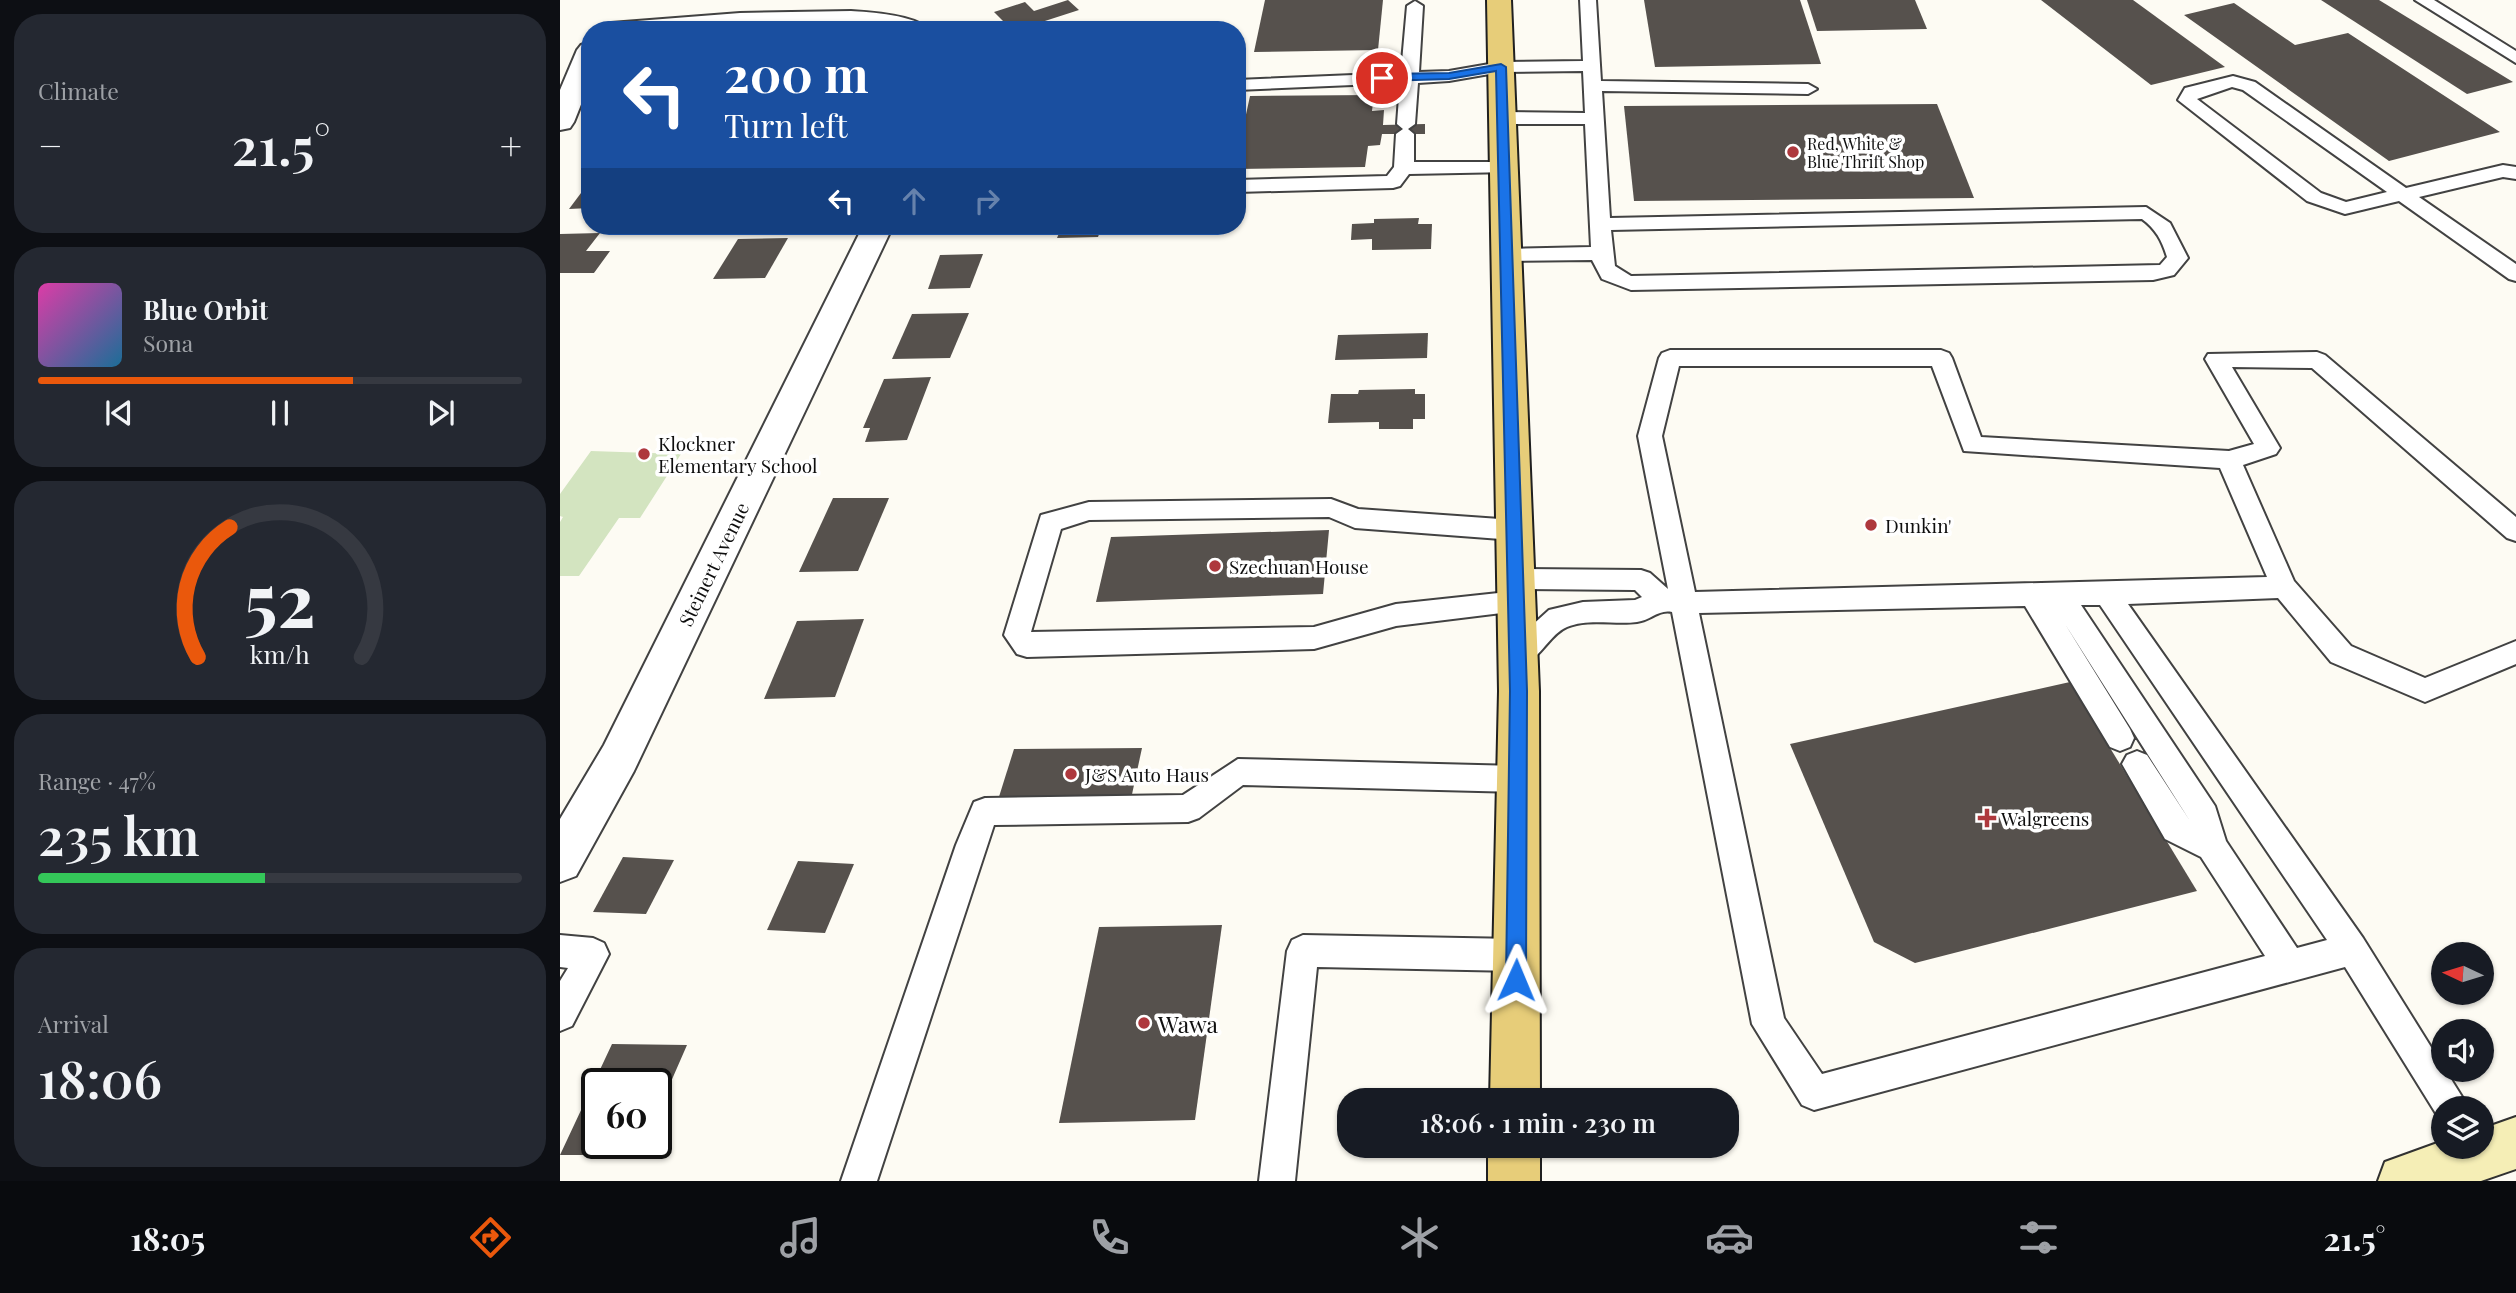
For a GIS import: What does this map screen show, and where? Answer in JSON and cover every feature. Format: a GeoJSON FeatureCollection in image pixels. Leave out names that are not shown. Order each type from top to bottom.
{"type":"FeatureCollection","features":[{"type":"Feature","properties":{"kind":"main road"},"geometry":{"type":"LineString","coordinates":[[1499,0],[1517,656],[1515,1088]]}},
{"type":"Feature","properties":{"kind":"main road"},"geometry":{"type":"LineString","coordinates":[[1514,1158],[1514,1181]]}},
{"type":"Feature","properties":{"kind":"main road"},"geometry":{"type":"LineString","coordinates":[[2404,1181],[2463,1159]]}},
{"type":"Feature","properties":{"kind":"street"},"geometry":{"type":"LineString","coordinates":[[741,21],[859,18],[882,21]]}},
{"type":"Feature","properties":{"kind":"street"},"geometry":{"type":"LineString","coordinates":[[560,122],[581,72]]}},
{"type":"Feature","properties":{"kind":"street","name":"Steinert Avenue"},"geometry":{"type":"LineString","coordinates":[[560,861],[619,758],[874,235]]}},
{"type":"Feature","properties":{"kind":"lane"},"geometry":{"type":"LineString","coordinates":[[1588,0],[1593,76],[1600,224],[1603,269],[1611,279],[1631,284],[2153,273],[2167,270],[2179,258],[2172,240],[2159,220],[2146,214],[1600,224]]}},
{"type":"Feature","properties":{"kind":"lane"},"geometry":{"type":"LineString","coordinates":[[2423,0],[2516,58]]}},
{"type":"Feature","properties":{"kind":"lane"},"geometry":{"type":"LineString","coordinates":[[1246,186],[1393,182],[1404,168],[1415,6]]}},
{"type":"Feature","properties":{"kind":"lane"},"geometry":{"type":"LineString","coordinates":[[1246,85],[1449,76],[1501,67],[1593,76],[1808,89]]}},
{"type":"Feature","properties":{"kind":"lane"},"geometry":{"type":"LineString","coordinates":[[2513,269],[2400,194],[2249,86],[2233,81],[2191,92],[2187,100],[2314,197],[2345,208],[2400,194],[2503,171],[2516,173]]}},
{"type":"Feature","properties":{"kind":"lane"},"geometry":{"type":"LineString","coordinates":[[1502,118],[1595,118]]}},
{"type":"Feature","properties":{"kind":"lane"},"geometry":{"type":"LineString","coordinates":[[1404,168],[1504,168]]}},
{"type":"Feature","properties":{"kind":"lane"},"geometry":{"type":"LineString","coordinates":[[1506,256],[1602,253]]}},
{"type":"Feature","properties":{"kind":"lane"},"geometry":{"type":"LineString","coordinates":[[2352,949],[1814,1093],[1769,1024],[1672,601],[1650,436],[1670,358],[1941,358],[1972,445],[2230,460],[2268,448],[2216,359],[2317,360],[2516,531]]}},
{"type":"Feature","properties":{"kind":"lane"},"geometry":{"type":"LineString","coordinates":[[2230,460],[2284,587],[2342,654],[2425,690],[2516,652]]}},
{"type":"Feature","properties":{"kind":"lane"},"geometry":{"type":"LineString","coordinates":[[1514,530],[1355,518],[1331,508],[1089,511],[1050,522],[1017,635],[1027,646],[1314,638],[1396,615],[1516,590],[1641,580],[1672,601]]}},
{"type":"Feature","properties":{"kind":"lane"},"geometry":{"type":"LineString","coordinates":[[1517,656],[1558,618],[1584,613],[1639,611],[1672,601],[2046,596],[2284,587]]}},
{"type":"Feature","properties":{"kind":"lane"},"geometry":{"type":"LineString","coordinates":[[2107,594],[2352,949],[2444,1096]]}},
{"type":"Feature","properties":{"kind":"lane"},"geometry":{"type":"LineString","coordinates":[[2046,596],[2120,738]]}},
{"type":"Feature","properties":{"kind":"lane"},"geometry":{"type":"LineString","coordinates":[[2046,596],[2204,816],[2212,847],[2290,966]]}},
{"type":"Feature","properties":{"kind":"lane"},"geometry":{"type":"LineString","coordinates":[[2137,764],[2176,829],[2212,847]]}},
{"type":"Feature","properties":{"kind":"lane"},"geometry":{"type":"LineString","coordinates":[[859,1181],[971,845],[985,812],[1188,808],[1238,772],[1518,779]]}},
{"type":"Feature","properties":{"kind":"lane"},"geometry":{"type":"LineString","coordinates":[[560,951],[593,954],[560,1014]]}},
{"type":"Feature","properties":{"kind":"lane"},"geometry":{"type":"LineString","coordinates":[[1277,1181],[1303,951],[1516,956]]}},
{"type":"Feature","properties":{"kind":"green space"},"geometry":{"type":"Polygon","coordinates":[[[591,451],[681,454],[640,518],[619,518],[579,576],[560,576],[560,522],[563,517],[560,516],[560,494],[591,451]]]}},
{"type":"Feature","properties":{"kind":"building"},"geometry":{"type":"Polygon","coordinates":[[[1068,0],[1079,10],[1045,21],[1003,21],[994,12],[1025,2],[1034,11],[1068,0]]]}},
{"type":"Feature","properties":{"kind":"building"},"geometry":{"type":"Polygon","coordinates":[[[1265,0],[1383,0],[1378,50],[1254,52],[1265,0]]]}},
{"type":"Feature","properties":{"kind":"building"},"geometry":{"type":"Polygon","coordinates":[[[1644,0],[1800,0],[1821,64],[1655,67],[1644,0]]]}},
{"type":"Feature","properties":{"kind":"building"},"geometry":{"type":"Polygon","coordinates":[[[1807,0],[1915,0],[1927,29],[1817,31],[1807,0]]]}},
{"type":"Feature","properties":{"kind":"building"},"geometry":{"type":"Polygon","coordinates":[[[2041,0],[2133,0],[2225,67],[2151,85],[2041,0]]]}},
{"type":"Feature","properties":{"kind":"building"},"geometry":{"type":"Polygon","coordinates":[[[2321,0],[2379,0],[2513,82],[2467,94],[2321,0]]]}},
{"type":"Feature","properties":{"kind":"building"},"geometry":{"type":"Polygon","coordinates":[[[2234,3],[2295,45],[2348,33],[2500,132],[2389,161],[2184,15],[2234,3]]]}},
{"type":"Feature","properties":{"kind":"building"},"geometry":{"type":"Polygon","coordinates":[[[1374,95],[1372,111],[1384,110],[1383,125],[1425,124],[1425,134],[1382,134],[1380,145],[1368,146],[1365,167],[1246,169],[1246,114],[1250,96],[1374,95]]]}},
{"type":"Feature","properties":{"kind":"building","name":"Red, White & Blue Thrift Shop"},"geometry":{"type":"Polygon","coordinates":[[[1937,104],[1974,198],[1634,201],[1624,106],[1937,104]]]}},
{"type":"Feature","properties":{"kind":"building"},"geometry":{"type":"Polygon","coordinates":[[[581,193],[581,208],[569,209],[581,193]]]}},
{"type":"Feature","properties":{"kind":"building"},"geometry":{"type":"Polygon","coordinates":[[[1419,218],[1418,224],[1432,224],[1431,249],[1372,250],[1372,239],[1351,240],[1352,224],[1374,223],[1374,219],[1419,218]]]}},
{"type":"Feature","properties":{"kind":"building"},"geometry":{"type":"Polygon","coordinates":[[[560,234],[598,235],[586,251],[610,251],[594,273],[560,273],[560,234]]]}},
{"type":"Feature","properties":{"kind":"building"},"geometry":{"type":"Polygon","coordinates":[[[1058,235],[1099,235],[1098,237],[1057,238],[1058,235]]]}},
{"type":"Feature","properties":{"kind":"building"},"geometry":{"type":"Polygon","coordinates":[[[788,238],[765,278],[713,279],[738,239],[788,238]]]}},
{"type":"Feature","properties":{"kind":"building"},"geometry":{"type":"Polygon","coordinates":[[[983,254],[970,288],[928,289],[940,255],[983,254]]]}},
{"type":"Feature","properties":{"kind":"building"},"geometry":{"type":"Polygon","coordinates":[[[969,313],[950,358],[892,359],[912,314],[969,313]]]}},
{"type":"Feature","properties":{"kind":"building"},"geometry":{"type":"Polygon","coordinates":[[[1428,333],[1427,358],[1335,360],[1338,335],[1428,333]]]}},
{"type":"Feature","properties":{"kind":"building"},"geometry":{"type":"Polygon","coordinates":[[[931,377],[907,440],[865,442],[870,428],[863,428],[884,379],[931,377]]]}},
{"type":"Feature","properties":{"kind":"building"},"geometry":{"type":"Polygon","coordinates":[[[1415,389],[1415,394],[1425,394],[1425,419],[1413,419],[1413,429],[1379,429],[1379,422],[1328,423],[1331,394],[1358,394],[1359,390],[1415,389]]]}},
{"type":"Feature","properties":{"kind":"building"},"geometry":{"type":"Polygon","coordinates":[[[833,498],[889,498],[858,571],[799,572],[833,498]]]}},
{"type":"Feature","properties":{"kind":"building","name":"Szechuan House"},"geometry":{"type":"Polygon","coordinates":[[[1329,530],[1323,594],[1096,602],[1111,537],[1329,530]]]}},
{"type":"Feature","properties":{"kind":"building"},"geometry":{"type":"Polygon","coordinates":[[[864,619],[835,697],[764,699],[797,621],[864,619]]]}},
{"type":"Feature","properties":{"kind":"building","name":"Walgreens"},"geometry":{"type":"Polygon","coordinates":[[[2070,682],[2197,891],[1915,963],[1874,942],[1790,744],[2070,682]]]}},
{"type":"Feature","properties":{"kind":"building","name":"J&S Auto Haus"},"geometry":{"type":"Polygon","coordinates":[[[1142,748],[1131,799],[998,800],[1014,749],[1142,748]]]}},
{"type":"Feature","properties":{"kind":"building"},"geometry":{"type":"Polygon","coordinates":[[[623,857],[674,860],[646,914],[593,912],[623,857]]]}},
{"type":"Feature","properties":{"kind":"building"},"geometry":{"type":"Polygon","coordinates":[[[798,861],[854,864],[825,933],[767,930],[798,861]]]}},
{"type":"Feature","properties":{"kind":"building","name":"Wawa"},"geometry":{"type":"Polygon","coordinates":[[[1222,925],[1195,1120],[1059,1123],[1099,927],[1222,925]]]}},
{"type":"Feature","properties":{"kind":"building"},"geometry":{"type":"Polygon","coordinates":[[[612,1044],[687,1045],[672,1079],[672,1068],[601,1068],[612,1044]]]}},
{"type":"Feature","properties":{"kind":"building"},"geometry":{"type":"Polygon","coordinates":[[[581,1110],[581,1155],[560,1155],[581,1110]]]}},
{"type":"Feature","properties":{"kind":"place","name":"Red, White & Blue Thrift Shop"},"geometry":{"type":"Point","coordinates":[1793,152]}},
{"type":"Feature","properties":{"kind":"place","name":"Klockner Elementary School"},"geometry":{"type":"Point","coordinates":[644,454]}},
{"type":"Feature","properties":{"kind":"place","name":"Dunkin'"},"geometry":{"type":"Point","coordinates":[1871,525]}},
{"type":"Feature","properties":{"kind":"place","name":"Szechuan House"},"geometry":{"type":"Point","coordinates":[1215,566]}},
{"type":"Feature","properties":{"kind":"place","name":"J&S Auto Haus"},"geometry":{"type":"Point","coordinates":[1071,774]}},
{"type":"Feature","properties":{"kind":"place","name":"Walgreens"},"geometry":{"type":"Point","coordinates":[1987,818]}},
{"type":"Feature","properties":{"kind":"place","name":"Wawa"},"geometry":{"type":"Point","coordinates":[1144,1023]}},
{"type":"Feature","properties":{"kind":"route"},"geometry":{"type":"LineString","coordinates":[[1382,78],[1449,76],[1501,67],[1519,691],[1516,980]]}}]}
